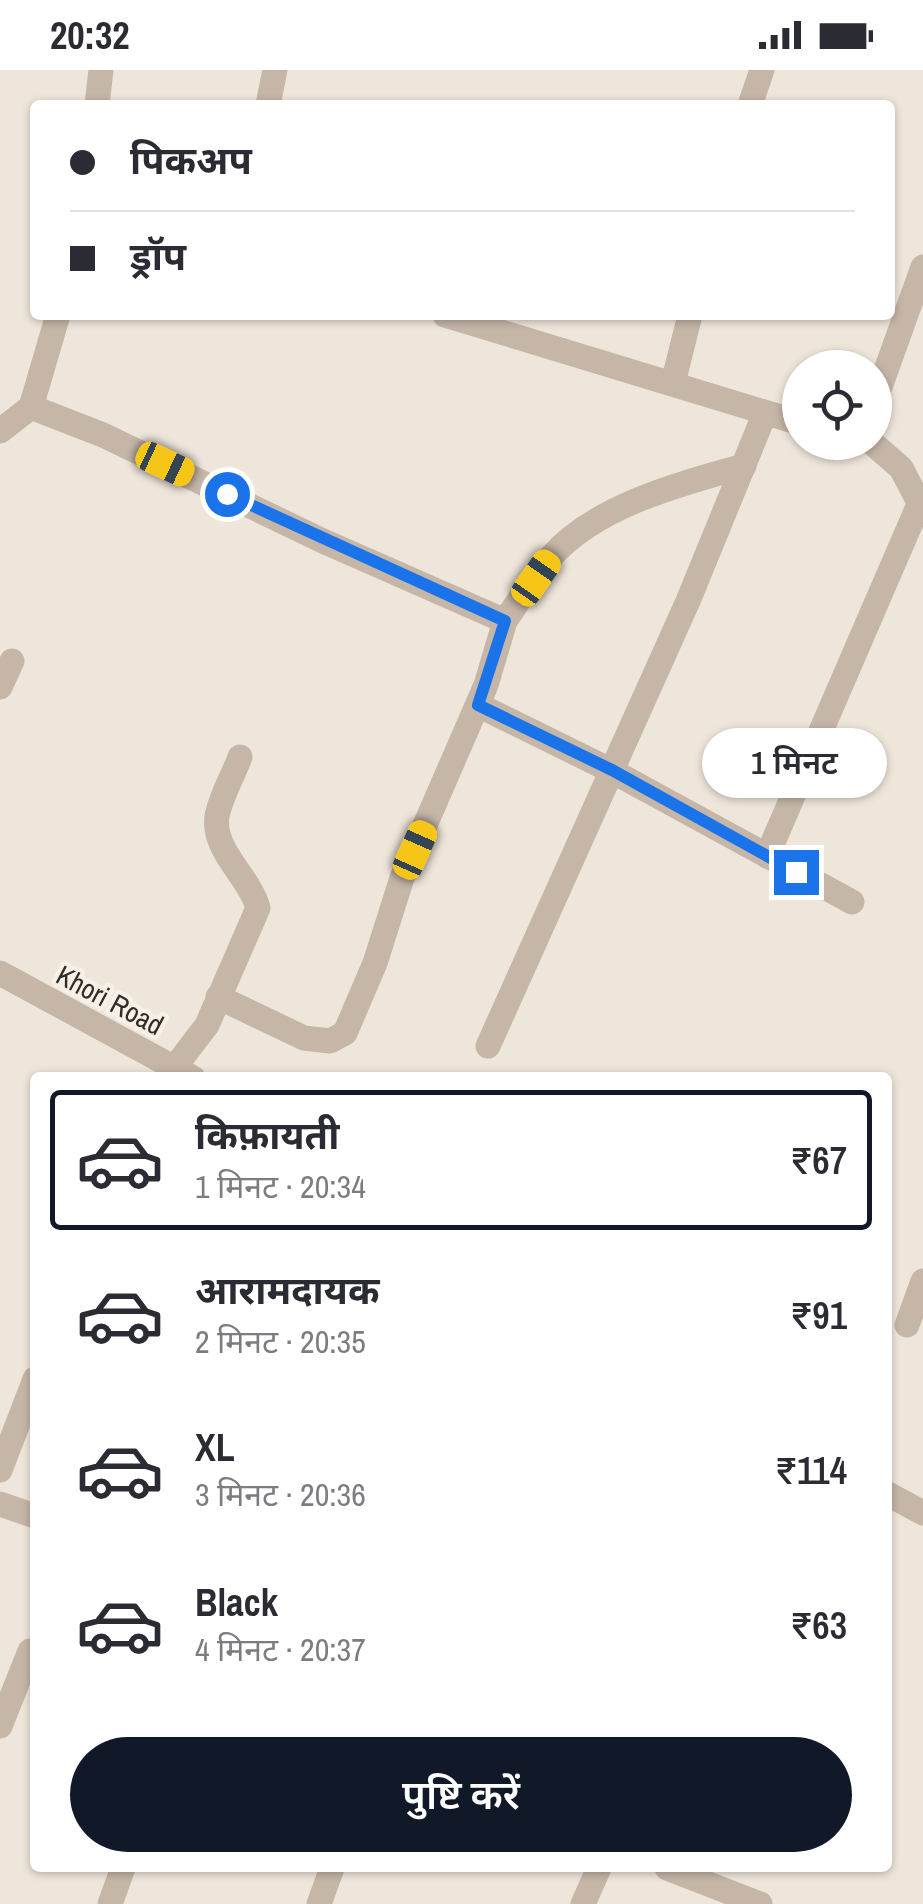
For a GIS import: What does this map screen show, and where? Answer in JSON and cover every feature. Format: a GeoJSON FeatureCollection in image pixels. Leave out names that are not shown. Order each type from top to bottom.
{"type":"FeatureCollection","features":[{"type":"Feature","properties":{"kind":"street"},"geometry":{"type":"LineString","coordinates":[[98,100],[101,70]]}},
{"type":"Feature","properties":{"kind":"street"},"geometry":{"type":"LineString","coordinates":[[272,100],[276,70]]}},
{"type":"Feature","properties":{"kind":"street"},"geometry":{"type":"LineString","coordinates":[[752,100],[762,70]]}},
{"type":"Feature","properties":{"kind":"street"},"geometry":{"type":"LineString","coordinates":[[892,355],[922,275]]}},
{"type":"Feature","properties":{"kind":"street"},"geometry":{"type":"LineString","coordinates":[[0,432],[30,407],[56,320]]}},
{"type":"Feature","properties":{"kind":"street"},"geometry":{"type":"LineString","coordinates":[[463,320],[782,418]]}},
{"type":"Feature","properties":{"kind":"street"},"geometry":{"type":"LineString","coordinates":[[673,383],[689,320]]}},
{"type":"Feature","properties":{"kind":"street"},"geometry":{"type":"LineString","coordinates":[[30,407],[103,435],[323,541],[505,621]]}},
{"type":"Feature","properties":{"kind":"street"},"geometry":{"type":"LineString","coordinates":[[488,1046],[765,413]]}},
{"type":"Feature","properties":{"kind":"street"},"geometry":{"type":"LineString","coordinates":[[768,856],[922,506],[901,468],[892,460]]}},
{"type":"Feature","properties":{"kind":"street"},"geometry":{"type":"LineString","coordinates":[[218,997],[304,1038],[330,1041],[345,1033],[375,963],[402,878],[478,705],[505,621],[551,556],[598,520],[639,501],[744,466]]}},
{"type":"Feature","properties":{"kind":"street"},"geometry":{"type":"LineString","coordinates":[[0,688],[12,661]]}},
{"type":"Feature","properties":{"kind":"street"},"geometry":{"type":"LineString","coordinates":[[478,705],[612,770],[852,902]]}},
{"type":"Feature","properties":{"kind":"street"},"geometry":{"type":"LineString","coordinates":[[166,1070],[208,1025],[258,908],[254,893],[220,843],[217,827],[218,813],[240,757]]}},
{"type":"Feature","properties":{"kind":"street","name":"Khori Road"},"geometry":{"type":"LineString","coordinates":[[0,974],[166,1070]]}},
{"type":"Feature","properties":{"kind":"street"},"geometry":{"type":"LineString","coordinates":[[906,1324],[923,1281]]}},
{"type":"Feature","properties":{"kind":"street"},"geometry":{"type":"LineString","coordinates":[[0,1470],[30,1392]]}},
{"type":"Feature","properties":{"kind":"street"},"geometry":{"type":"LineString","coordinates":[[892,1496],[923,1512]]}},
{"type":"Feature","properties":{"kind":"street"},"geometry":{"type":"LineString","coordinates":[[0,1504],[30,1514]]}},
{"type":"Feature","properties":{"kind":"street"},"geometry":{"type":"LineString","coordinates":[[0,1726],[30,1650]]}},
{"type":"Feature","properties":{"kind":"street"},"geometry":{"type":"LineString","coordinates":[[110,1904],[122,1872]]}},
{"type":"Feature","properties":{"kind":"street"},"geometry":{"type":"LineString","coordinates":[[318,1904],[330,1872]]}},
{"type":"Feature","properties":{"kind":"street"},"geometry":{"type":"LineString","coordinates":[[583,1904],[597,1872]]}},
{"type":"Feature","properties":{"kind":"street"},"geometry":{"type":"LineString","coordinates":[[677,1872],[760,1904]]}},
{"type":"Feature","properties":{"kind":"route"},"geometry":{"type":"LineString","coordinates":[[227,494],[505,621],[478,705],[612,770],[796,872]]}}]}
